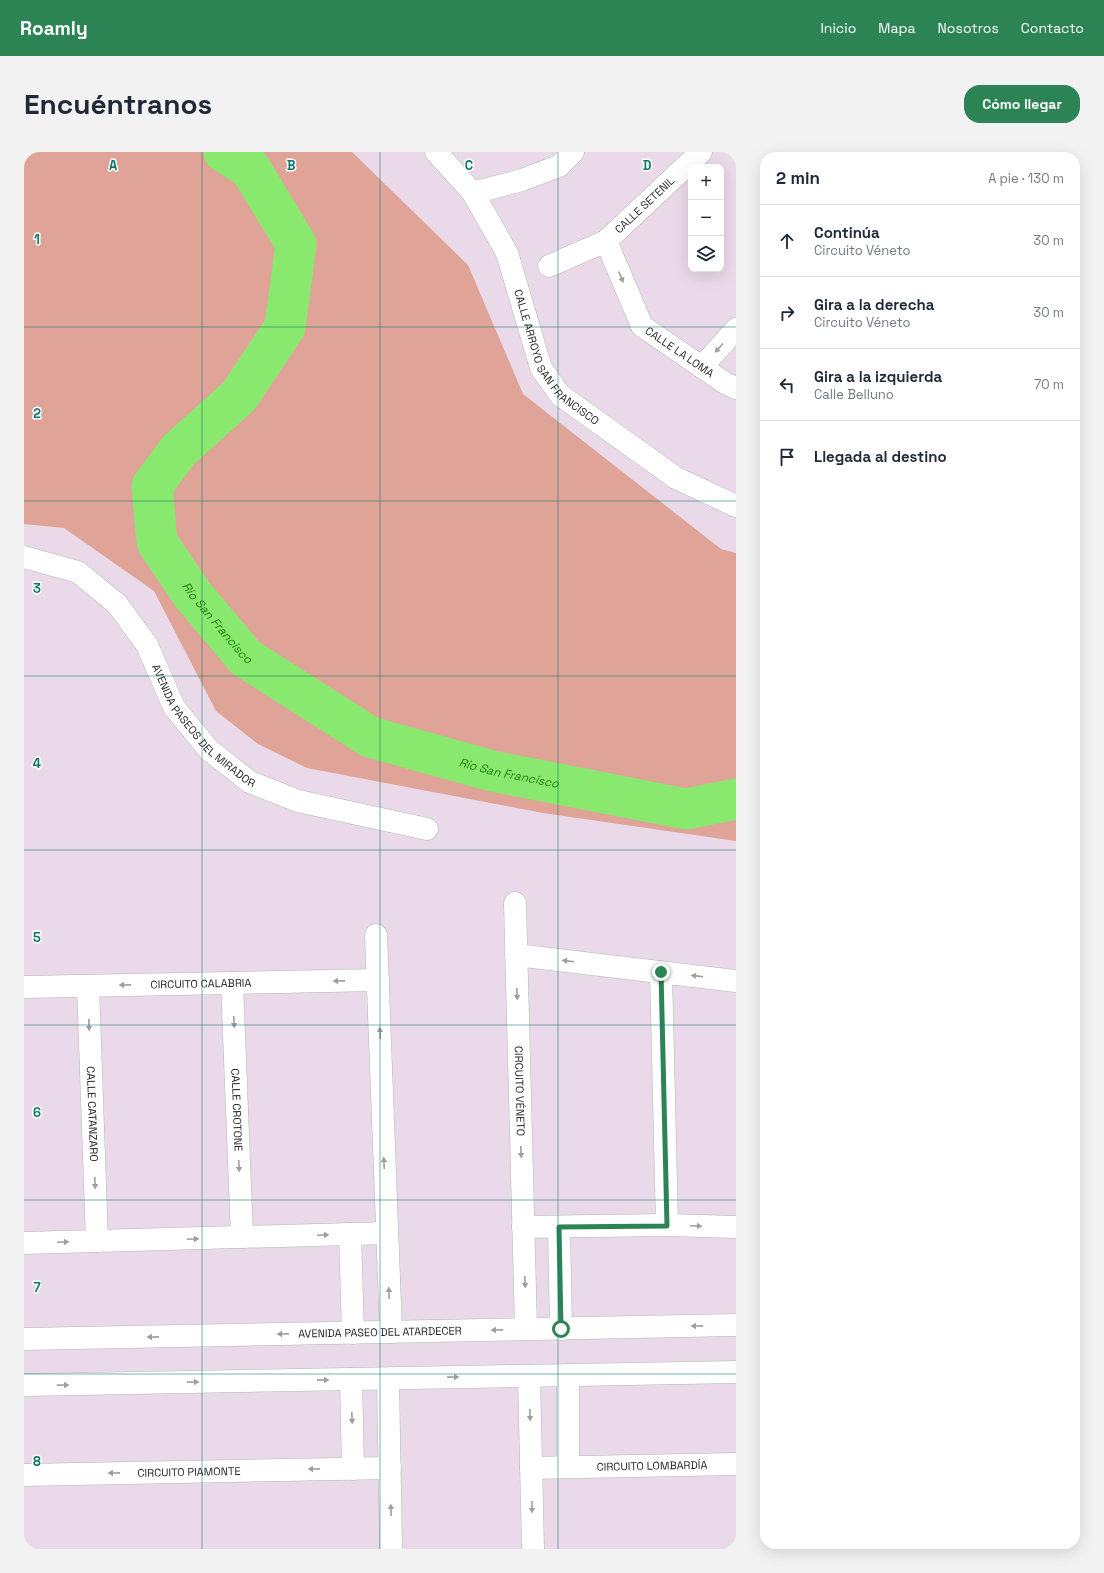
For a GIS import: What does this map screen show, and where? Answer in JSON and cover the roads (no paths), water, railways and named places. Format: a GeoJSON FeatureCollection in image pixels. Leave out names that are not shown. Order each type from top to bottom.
{"type":"FeatureCollection","features":[{"type":"Feature","properties":{"kind":"street","name":"CALLE ARROYO SAN FRANCISCO"},"geometry":{"type":"LineString","coordinates":[[436,152],[473,193],[507,253],[541,368],[560,395],[676,478],[736,506]]}},
{"type":"Feature","properties":{"kind":"street"},"geometry":{"type":"LineString","coordinates":[[473,193],[522,180],[559,166],[573,152]]}},
{"type":"Feature","properties":{"kind":"street","name":"CALLE SETENIL"},"geometry":{"type":"LineString","coordinates":[[549,266],[606,241],[701,152]]}},
{"type":"Feature","properties":{"kind":"street","name":"CALLE LA LOMA"},"geometry":{"type":"LineString","coordinates":[[606,241],[642,326],[725,383],[736,388]]}},
{"type":"Feature","properties":{"kind":"street"},"geometry":{"type":"LineString","coordinates":[[702,367],[736,329]]}},
{"type":"Feature","properties":{"kind":"street","name":"AVENIDA PASEOS DEL MIRADOR"},"geometry":{"type":"LineString","coordinates":[[24,557],[78,572],[117,604],[147,645],[174,707],[209,750],[250,782],[298,801],[427,829]]}},
{"type":"Feature","properties":{"kind":"street","name":"CIRCUITO VÉNETO"},"geometry":{"type":"LineString","coordinates":[[515,903],[526,1329]]}},
{"type":"Feature","properties":{"kind":"street"},"geometry":{"type":"LineString","coordinates":[[376,935],[390,1332]]}},
{"type":"Feature","properties":{"kind":"street"},"geometry":{"type":"LineString","coordinates":[[516,955],[736,981]]}},
{"type":"Feature","properties":{"kind":"street"},"geometry":{"type":"LineString","coordinates":[[661,972],[667,1226]]}},
{"type":"Feature","properties":{"kind":"street","name":"CIRCUITO CALABRIA"},"geometry":{"type":"LineString","coordinates":[[24,987],[378,980]]}},
{"type":"Feature","properties":{"kind":"street","name":"CALLE CROTONE"},"geometry":{"type":"LineString","coordinates":[[232,983],[242,1237]]}},
{"type":"Feature","properties":{"kind":"street","name":"CALLE CATANZARO"},"geometry":{"type":"LineString","coordinates":[[88,986],[97,1241]]}},
{"type":"Feature","properties":{"kind":"street"},"geometry":{"type":"LineString","coordinates":[[523,1227],[736,1227]]}},
{"type":"Feature","properties":{"kind":"street"},"geometry":{"type":"LineString","coordinates":[[559,1227],[561,1329]]}},
{"type":"Feature","properties":{"kind":"street"},"geometry":{"type":"LineString","coordinates":[[24,1243],[387,1233]]}},
{"type":"Feature","properties":{"kind":"street"},"geometry":{"type":"LineString","coordinates":[[350,1234],[353,1333]]}},
{"type":"Feature","properties":{"kind":"street","name":"AVENIDA PASEO DEL ATARDECER"},"geometry":{"type":"LineString","coordinates":[[24,1339],[736,1325]]}},
{"type":"Feature","properties":{"kind":"street"},"geometry":{"type":"LineString","coordinates":[[24,1385],[736,1372]]}},
{"type":"Feature","properties":{"kind":"street"},"geometry":{"type":"LineString","coordinates":[[568,1375],[568,1467]]}},
{"type":"Feature","properties":{"kind":"street"},"geometry":{"type":"LineString","coordinates":[[529,1376],[533,1549]]}},
{"type":"Feature","properties":{"kind":"street"},"geometry":{"type":"LineString","coordinates":[[351,1379],[353,1469]]}},
{"type":"Feature","properties":{"kind":"street"},"geometry":{"type":"LineString","coordinates":[[388,1379],[391,1549]]}},
{"type":"Feature","properties":{"kind":"street","name":"CIRCUITO LOMBARDÍA"},"geometry":{"type":"LineString","coordinates":[[531,1468],[736,1464]]}},
{"type":"Feature","properties":{"kind":"street","name":"CIRCUITO PIAMONTE"},"geometry":{"type":"LineString","coordinates":[[24,1475],[390,1468]]}},
{"type":"Feature","properties":{"kind":"waterway","name":"Río San Francisco"},"geometry":{"type":"LineString","coordinates":[[224,152],[250,168],[296,244],[285,327],[239,396],[179,450],[152,486],[157,542],[192,594],[246,658],[370,737],[492,771],[686,809],[736,799]]}}]}
